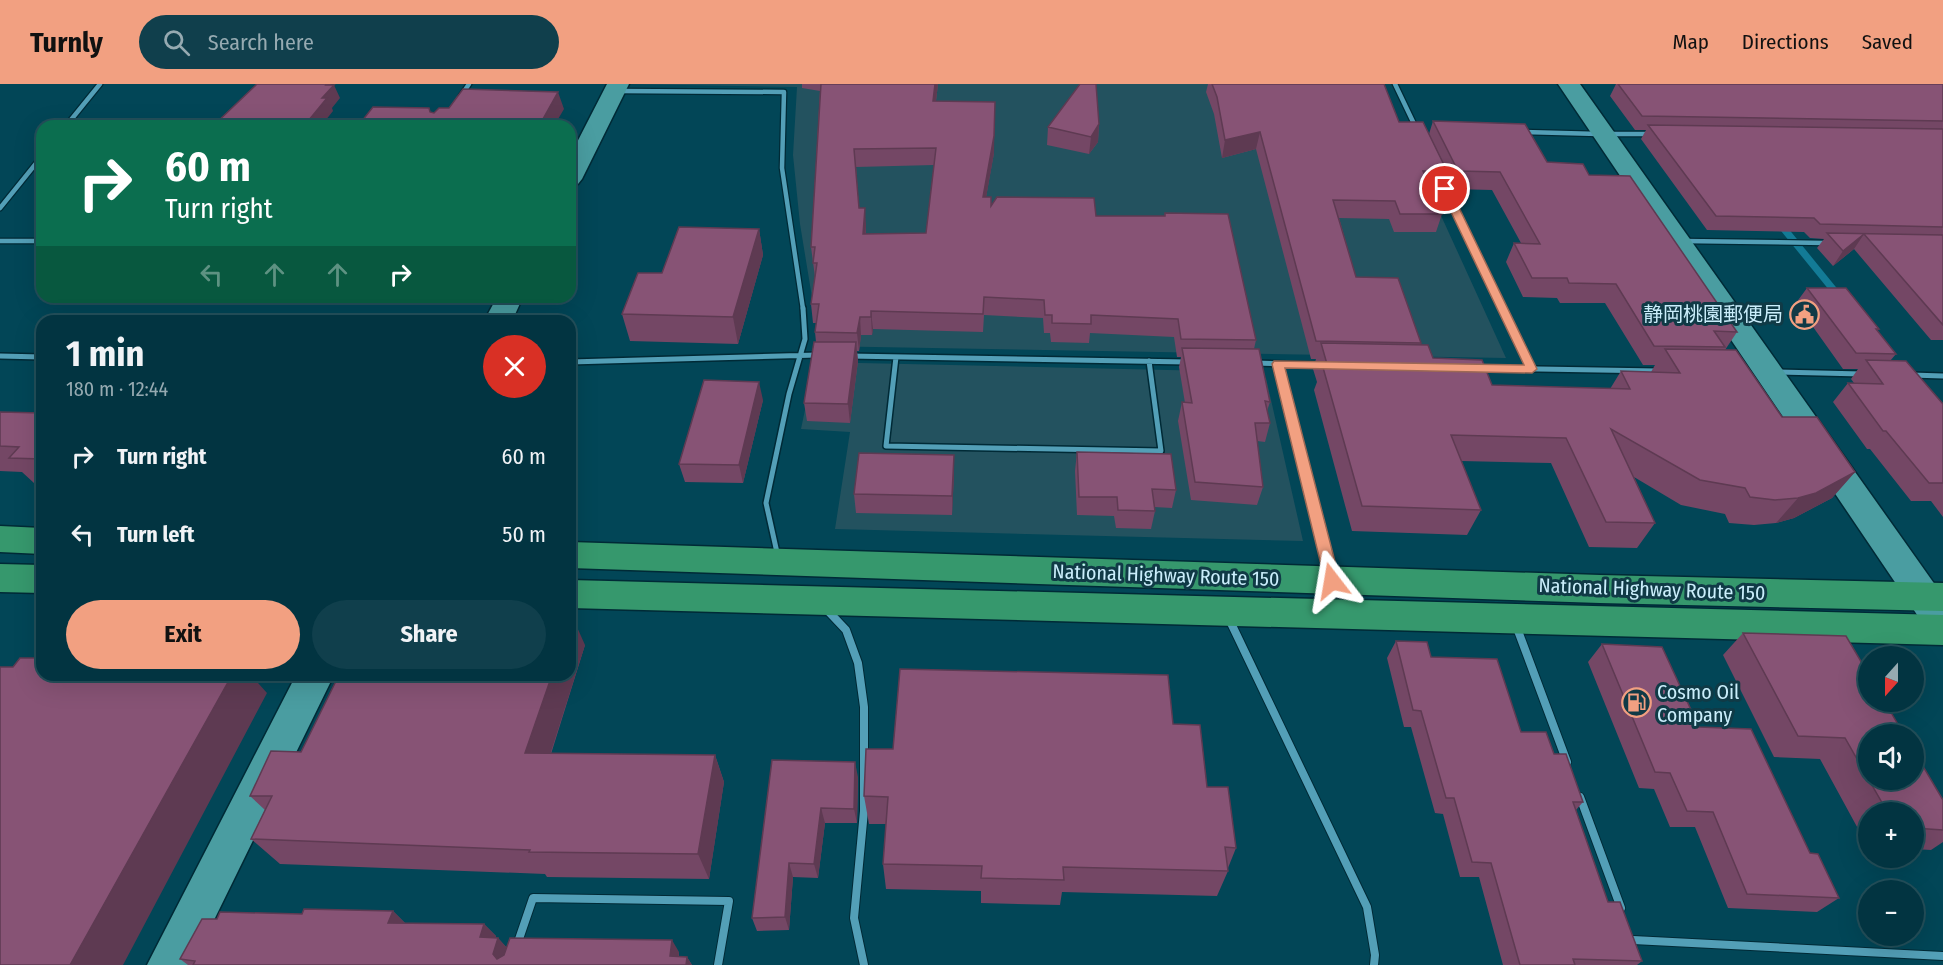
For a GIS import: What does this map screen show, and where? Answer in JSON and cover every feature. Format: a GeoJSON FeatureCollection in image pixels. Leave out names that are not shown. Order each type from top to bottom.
{"type":"FeatureCollection","features":[{"type":"Feature","properties":{"kind":"highway"},"geometry":{"type":"LineString","coordinates":[[0,539],[36,541]]}},
{"type":"Feature","properties":{"kind":"highway","name":"National Highway Route 150"},"geometry":{"type":"LineString","coordinates":[[576,555],[779,560],[1332,581],[1933,597]]}},
{"type":"Feature","properties":{"kind":"highway"},"geometry":{"type":"LineString","coordinates":[[0,578],[36,579]]}},
{"type":"Feature","properties":{"kind":"highway","name":"National Highway Route 150"},"geometry":{"type":"LineString","coordinates":[[576,594],[1226,612],[1513,616],[1943,630]]}},
{"type":"Feature","properties":{"kind":"street"},"geometry":{"type":"LineString","coordinates":[[71,120],[100,84]]}},
{"type":"Feature","properties":{"kind":"street"},"geometry":{"type":"LineString","coordinates":[[458,101],[469,84]]}},
{"type":"Feature","properties":{"kind":"street"},"geometry":{"type":"LineString","coordinates":[[1395,84],[1417,130]]}},
{"type":"Feature","properties":{"kind":"street"},"geometry":{"type":"LineString","coordinates":[[1569,84],[1677,241],[1761,372],[1933,597],[1943,624]]}},
{"type":"Feature","properties":{"kind":"street"},"geometry":{"type":"LineString","coordinates":[[576,167],[616,88],[784,92],[782,168],[803,308],[805,339],[799,355],[766,503],[779,560]]}},
{"type":"Feature","properties":{"kind":"street"},"geometry":{"type":"LineString","coordinates":[[1510,132],[1662,135]]}},
{"type":"Feature","properties":{"kind":"street"},"geometry":{"type":"LineString","coordinates":[[0,208],[36,163]]}},
{"type":"Feature","properties":{"kind":"street"},"geometry":{"type":"LineString","coordinates":[[1437,171],[1532,369]]}},
{"type":"Feature","properties":{"kind":"street"},"geometry":{"type":"LineString","coordinates":[[0,240],[36,241]]}},
{"type":"Feature","properties":{"kind":"street"},"geometry":{"type":"LineString","coordinates":[[1677,241],[1827,243]]}},
{"type":"Feature","properties":{"kind":"street"},"geometry":{"type":"LineString","coordinates":[[576,362],[820,355]]}},
{"type":"Feature","properties":{"kind":"street"},"geometry":{"type":"LineString","coordinates":[[0,356],[36,357]]}},
{"type":"Feature","properties":{"kind":"street"},"geometry":{"type":"LineString","coordinates":[[842,356],[1196,362]]}},
{"type":"Feature","properties":{"kind":"street"},"geometry":{"type":"LineString","coordinates":[[896,357],[886,446],[1161,451],[1149,361]]}},
{"type":"Feature","properties":{"kind":"street"},"geometry":{"type":"LineString","coordinates":[[1243,363],[1324,365]]}},
{"type":"Feature","properties":{"kind":"street"},"geometry":{"type":"LineString","coordinates":[[1278,364],[1332,581]]}},
{"type":"Feature","properties":{"kind":"street"},"geometry":{"type":"LineString","coordinates":[[1474,368],[1661,371]]}},
{"type":"Feature","properties":{"kind":"street"},"geometry":{"type":"LineString","coordinates":[[1761,372],[1872,374]]}},
{"type":"Feature","properties":{"kind":"street"},"geometry":{"type":"LineString","coordinates":[[1908,375],[1943,376]]}},
{"type":"Feature","properties":{"kind":"street"},"geometry":{"type":"LineString","coordinates":[[818,602],[846,630],[858,663],[864,707],[864,812],[854,918],[864,965]]}},
{"type":"Feature","properties":{"kind":"street"},"geometry":{"type":"LineString","coordinates":[[1226,612],[1367,907],[1376,955],[1374,965]]}},
{"type":"Feature","properties":{"kind":"street"},"geometry":{"type":"LineString","coordinates":[[1513,616],[1568,766]]}},
{"type":"Feature","properties":{"kind":"street"},"geometry":{"type":"LineString","coordinates":[[169,965],[312,681]]}},
{"type":"Feature","properties":{"kind":"street"},"geometry":{"type":"LineString","coordinates":[[1576,787],[1625,918]]}},
{"type":"Feature","properties":{"kind":"street"},"geometry":{"type":"LineString","coordinates":[[514,954],[533,898],[729,901],[718,965]]}},
{"type":"Feature","properties":{"kind":"street"},"geometry":{"type":"LineString","coordinates":[[1629,929],[1635,944],[1943,956]]}},
{"type":"Feature","properties":{"kind":"shaded area"},"geometry":{"type":"Polygon","coordinates":[[[627,84],[1381,84],[1506,358],[816,346],[818,334],[800,224],[793,155],[797,87],[627,84]]]}},
{"type":"Feature","properties":{"kind":"shaded area"},"geometry":{"type":"Polygon","coordinates":[[[815,362],[1255,372],[1266,378],[1303,541],[835,529],[850,432],[801,429],[815,362]]]}},
{"type":"Feature","properties":{"kind":"building"},"geometry":{"type":"Polygon","coordinates":[[[257,84],[334,85],[322,98],[327,98],[309,120],[219,120],[257,84]]]}},
{"type":"Feature","properties":{"kind":"building"},"geometry":{"type":"Polygon","coordinates":[[[821,84],[935,84],[933,101],[995,102],[994,136],[983,197],[991,197],[991,206],[997,197],[1094,198],[1096,216],[1165,216],[1165,213],[1228,214],[1256,340],[1181,339],[1178,319],[1091,315],[1091,324],[1052,323],[1052,315],[1045,315],[1044,300],[984,297],[983,314],[871,311],[871,317],[860,317],[857,333],[815,332],[819,304],[811,304],[817,263],[813,263],[815,247],[811,247],[821,84]],[[936,148],[854,149],[859,208],[865,208],[863,234],[926,233],[936,148]]]}},
{"type":"Feature","properties":{"kind":"building"},"geometry":{"type":"Polygon","coordinates":[[[1080,84],[1096,84],[1099,124],[1091,137],[1048,127],[1080,84]]]}},
{"type":"Feature","properties":{"kind":"building"},"geometry":{"type":"Polygon","coordinates":[[[1212,84],[1384,84],[1399,122],[1423,122],[1447,171],[1423,171],[1442,214],[1400,214],[1395,201],[1333,200],[1356,277],[1398,278],[1421,343],[1316,341],[1260,132],[1225,140],[1217,97],[1212,84]]]}},
{"type":"Feature","properties":{"kind":"building"},"geometry":{"type":"Polygon","coordinates":[[[1618,84],[1943,84],[1943,121],[1642,116],[1618,84]]]}},
{"type":"Feature","properties":{"kind":"building"},"geometry":{"type":"Polygon","coordinates":[[[463,89],[558,92],[542,120],[363,120],[373,107],[429,108],[430,112],[434,113],[439,108],[449,108],[463,89]]]}},
{"type":"Feature","properties":{"kind":"building"},"geometry":{"type":"Polygon","coordinates":[[[1433,121],[1525,124],[1547,162],[1583,164],[1589,175],[1630,176],[1737,332],[1714,331],[1725,347],[1654,346],[1616,284],[1569,283],[1567,278],[1532,278],[1514,243],[1540,244],[1500,172],[1458,171],[1433,121]]]}},
{"type":"Feature","properties":{"kind":"building"},"geometry":{"type":"Polygon","coordinates":[[[1648,125],[1943,129],[1943,227],[1820,224],[1814,218],[1716,216],[1648,125]]]}},
{"type":"Feature","properties":{"kind":"building"},"geometry":{"type":"Polygon","coordinates":[[[679,227],[759,229],[733,317],[622,314],[638,273],[662,273],[679,227]]]}},
{"type":"Feature","properties":{"kind":"building"},"geometry":{"type":"Polygon","coordinates":[[[1827,233],[1943,235],[1943,325],[1864,234],[1843,251],[1827,233]]]}},
{"type":"Feature","properties":{"kind":"building"},"geometry":{"type":"Polygon","coordinates":[[[1807,288],[1846,288],[1896,354],[1856,353],[1807,288]]]}},
{"type":"Feature","properties":{"kind":"building"},"geometry":{"type":"Polygon","coordinates":[[[814,342],[856,342],[848,404],[804,403],[814,342]]]}},
{"type":"Feature","properties":{"kind":"building"},"geometry":{"type":"Polygon","coordinates":[[[1321,343],[1428,345],[1433,358],[1482,360],[1492,385],[1630,389],[1621,371],[1680,373],[1665,349],[1736,350],[1782,417],[1817,417],[1855,472],[1816,493],[1798,498],[1775,500],[1750,497],[1745,488],[1700,480],[1611,429],[1655,523],[1606,522],[1566,438],[1451,435],[1481,510],[1362,506],[1322,364],[1327,364],[1321,343]]]}},
{"type":"Feature","properties":{"kind":"building"},"geometry":{"type":"Polygon","coordinates":[[[1182,348],[1259,349],[1270,402],[1265,401],[1270,423],[1255,423],[1263,487],[1195,482],[1182,402],[1192,403],[1182,348]]]}},
{"type":"Feature","properties":{"kind":"building"},"geometry":{"type":"Polygon","coordinates":[[[1866,360],[1906,361],[1943,404],[1943,483],[1929,483],[1886,431],[1883,431],[1848,383],[1883,384],[1866,360]]]}},
{"type":"Feature","properties":{"kind":"building"},"geometry":{"type":"Polygon","coordinates":[[[704,380],[759,382],[739,465],[679,464],[704,380]]]}},
{"type":"Feature","properties":{"kind":"building"},"geometry":{"type":"Polygon","coordinates":[[[0,412],[36,413],[36,459],[9,458],[19,447],[0,446],[0,412]]]}},
{"type":"Feature","properties":{"kind":"building"},"geometry":{"type":"Polygon","coordinates":[[[1077,452],[1171,454],[1176,490],[1152,489],[1155,511],[1118,510],[1117,497],[1079,497],[1077,452]]]}},
{"type":"Feature","properties":{"kind":"building"},"geometry":{"type":"Polygon","coordinates":[[[859,453],[954,455],[952,496],[854,494],[859,453]]]}},
{"type":"Feature","properties":{"kind":"building"},"geometry":{"type":"Polygon","coordinates":[[[1743,633],[1846,636],[1858,656],[1858,712],[1891,712],[1898,724],[1858,724],[1858,761],[1845,738],[1798,736],[1743,633]]]}},
{"type":"Feature","properties":{"kind":"building"},"geometry":{"type":"Polygon","coordinates":[[[1396,641],[1427,642],[1431,657],[1497,659],[1521,732],[1546,732],[1554,754],[1566,754],[1583,802],[1573,802],[1608,902],[1620,902],[1642,961],[1573,959],[1575,965],[1520,965],[1491,863],[1472,862],[1454,798],[1446,798],[1421,711],[1413,710],[1396,641]]]}},
{"type":"Feature","properties":{"kind":"building"},"geometry":{"type":"Polygon","coordinates":[[[1602,644],[1662,647],[1699,727],[1751,729],[1810,853],[1818,854],[1839,898],[1747,894],[1713,812],[1687,811],[1670,773],[1655,772],[1602,644]]]}},
{"type":"Feature","properties":{"kind":"building"},"geometry":{"type":"Polygon","coordinates":[[[20,658],[36,658],[36,681],[229,681],[70,965],[0,965],[0,667],[13,667],[20,658]]]}},
{"type":"Feature","properties":{"kind":"building"},"geometry":{"type":"Polygon","coordinates":[[[900,669],[1168,675],[1173,724],[1200,725],[1207,787],[1228,787],[1236,848],[1225,847],[1228,871],[1063,867],[1064,880],[981,878],[982,866],[883,864],[888,797],[864,796],[866,749],[893,749],[900,669]]]}},
{"type":"Feature","properties":{"kind":"building"},"geometry":{"type":"Polygon","coordinates":[[[336,681],[550,681],[525,753],[715,755],[698,854],[529,852],[530,850],[251,839],[272,796],[250,796],[271,751],[301,752],[336,681]]]}},
{"type":"Feature","properties":{"kind":"building"},"geometry":{"type":"Polygon","coordinates":[[[772,760],[855,762],[854,809],[821,808],[814,864],[789,863],[785,917],[752,918],[772,760]]]}},
{"type":"Feature","properties":{"kind":"building"},"geometry":{"type":"Polygon","coordinates":[[[1924,768],[1943,800],[1943,830],[1924,829],[1924,802],[1882,802],[1875,790],[1924,790],[1924,768]]]}},
{"type":"Feature","properties":{"kind":"building"},"geometry":{"type":"Polygon","coordinates":[[[304,909],[393,911],[388,923],[484,924],[480,937],[498,938],[493,954],[497,959],[504,955],[510,938],[672,940],[670,956],[687,957],[686,965],[193,965],[195,961],[180,959],[202,919],[217,919],[220,912],[302,914],[304,909]]]}},
{"type":"Feature","properties":{"kind":"waterway"},"geometry":{"type":"LineString","coordinates":[[1776,219],[1841,299]]}},
{"type":"Feature","properties":{"kind":"place","name":"静岡桃園郵便局"},"geometry":{"type":"Point","coordinates":[1804,314]}},
{"type":"Feature","properties":{"kind":"place","name":"Cosmo Oil Company"},"geometry":{"type":"Point","coordinates":[1636,703]}},
{"type":"Feature","properties":{"kind":"route"},"geometry":{"type":"LineString","coordinates":[[1332,581],[1278,364],[1532,369],[1445,189]]}}]}
